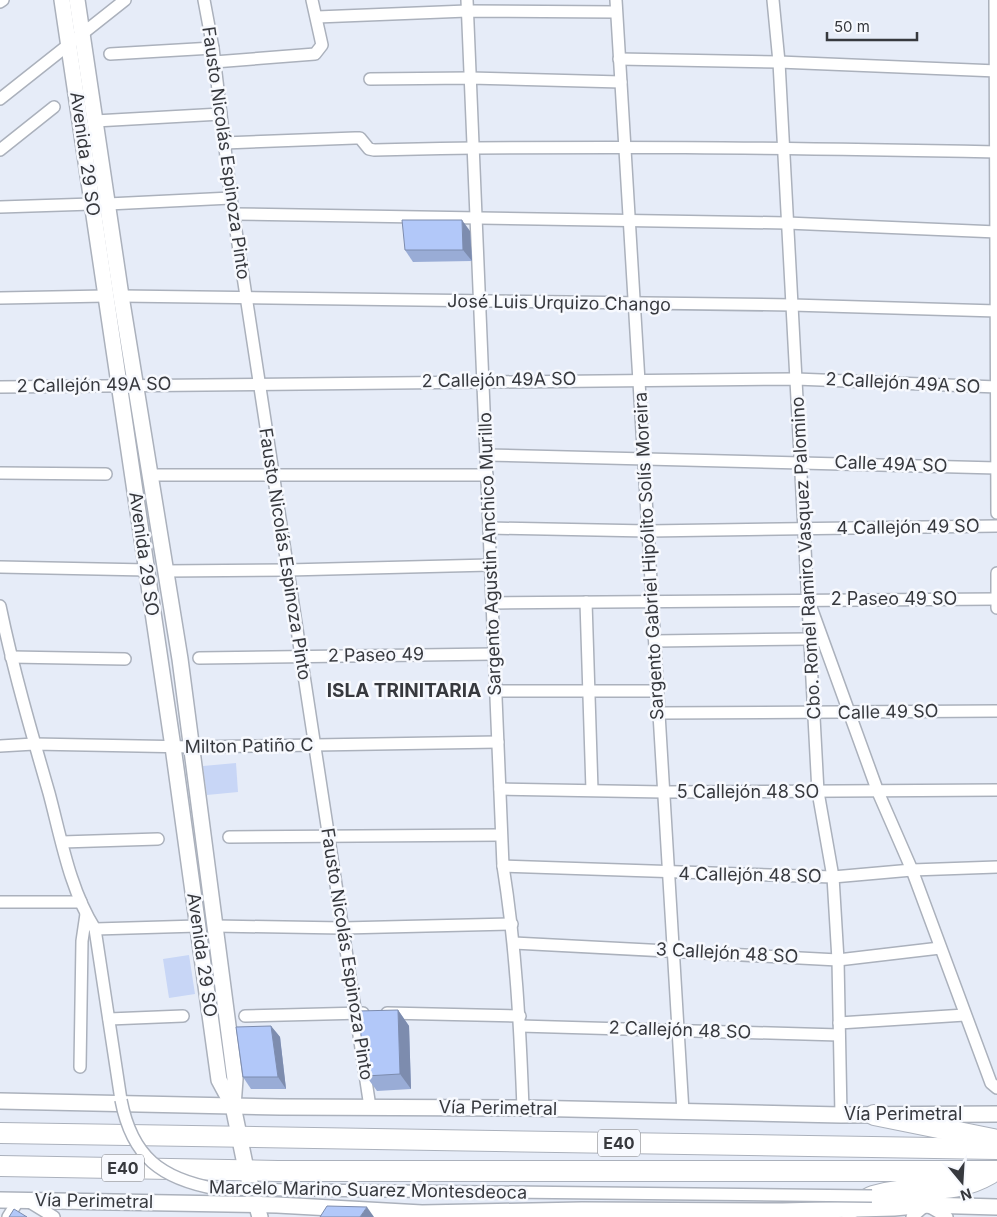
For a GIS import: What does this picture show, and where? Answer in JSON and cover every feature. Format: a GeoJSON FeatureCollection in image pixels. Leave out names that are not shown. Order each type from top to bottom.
{"type":"FeatureCollection","features":[{"type":"Feature","properties":{"kind":"highway"},"geometry":{"type":"LineString","coordinates":[[874,1115],[997,1140]]}},
{"type":"Feature","properties":{"kind":"highway","name":"Vía Perimetral"},"geometry":{"type":"LineString","coordinates":[[0,1132],[241,1138],[997,1149]]}},
{"type":"Feature","properties":{"kind":"highway","name":"Vía Perimetral"},"geometry":{"type":"LineString","coordinates":[[0,1166],[246,1169],[995,1171]]}},
{"type":"Feature","properties":{"kind":"highway"},"geometry":{"type":"LineString","coordinates":[[849,1209],[872,1196],[901,1191],[958,1188],[977,1182],[995,1171]]}},
{"type":"Feature","properties":{"kind":"street","name":"Avenida 29 SO"},"geometry":{"type":"LineString","coordinates":[[62,0],[92,204],[136,385],[152,475],[164,571],[180,659],[190,747],[235,1079],[233,1106]]}},
{"type":"Feature","properties":{"kind":"street","name":"Avenida 29 SO"},"geometry":{"type":"LineString","coordinates":[[77,0],[108,204],[119,384],[173,747],[219,1080],[233,1106],[246,1169],[259,1210]]}},
{"type":"Feature","properties":{"kind":"street"},"geometry":{"type":"LineString","coordinates":[[0,99],[125,0]]}},
{"type":"Feature","properties":{"kind":"street","name":"Fausto Nicolás Espinoza Pinto"},"geometry":{"type":"LineString","coordinates":[[204,0],[213,48],[233,214],[370,1107]]}},
{"type":"Feature","properties":{"kind":"street"},"geometry":{"type":"LineString","coordinates":[[214,62],[315,54],[322,45],[312,0]]}},
{"type":"Feature","properties":{"kind":"street","name":"Cbo. Romel Ramiro Vasquez Palomino"},"geometry":{"type":"LineString","coordinates":[[773,0],[779,62],[818,792],[833,877],[838,960],[841,1114]]}},
{"type":"Feature","properties":{"kind":"street"},"geometry":{"type":"LineString","coordinates":[[995,0],[997,513]]}},
{"type":"Feature","properties":{"kind":"street"},"geometry":{"type":"LineString","coordinates":[[317,16],[467,5],[616,6]]}},
{"type":"Feature","properties":{"kind":"street","name":"Sargento Agustin Anchico Murillo"},"geometry":{"type":"LineString","coordinates":[[467,5],[503,866],[514,943],[520,1021],[523,1108]]}},
{"type":"Feature","properties":{"kind":"street","name":"Sargento Gabriel Hipólito Solís Moreira"},"geometry":{"type":"LineString","coordinates":[[616,6],[683,1112]]}},
{"type":"Feature","properties":{"kind":"street"},"geometry":{"type":"LineString","coordinates":[[110,54],[213,48]]}},
{"type":"Feature","properties":{"kind":"street"},"geometry":{"type":"LineString","coordinates":[[619,59],[779,62],[996,71]]}},
{"type":"Feature","properties":{"kind":"street"},"geometry":{"type":"LineString","coordinates":[[370,79],[470,78],[621,82]]}},
{"type":"Feature","properties":{"kind":"street"},"geometry":{"type":"LineString","coordinates":[[0,150],[54,107]]}},
{"type":"Feature","properties":{"kind":"street"},"geometry":{"type":"LineString","coordinates":[[95,121],[220,114]]}},
{"type":"Feature","properties":{"kind":"street"},"geometry":{"type":"LineString","coordinates":[[224,143],[360,138],[369,150],[783,148],[996,152]]}},
{"type":"Feature","properties":{"kind":"street"},"geometry":{"type":"LineString","coordinates":[[108,204],[231,198]]}},
{"type":"Feature","properties":{"kind":"street"},"geometry":{"type":"LineString","coordinates":[[0,207],[92,204]]}},
{"type":"Feature","properties":{"kind":"street"},"geometry":{"type":"LineString","coordinates":[[233,214],[630,222],[787,223],[996,232]]}},
{"type":"Feature","properties":{"kind":"street","name":"José Luis Urquizo Chango"},"geometry":{"type":"LineString","coordinates":[[0,298],[114,296],[792,305],[997,311]]}},
{"type":"Feature","properties":{"kind":"street","name":"2 Callejón 49A SO"},"geometry":{"type":"LineString","coordinates":[[0,387],[119,384],[639,379],[796,379],[996,387]]}},
{"type":"Feature","properties":{"kind":"street","name":"Calle 49A SO"},"geometry":{"type":"LineString","coordinates":[[486,455],[800,461],[997,468]]}},
{"type":"Feature","properties":{"kind":"street"},"geometry":{"type":"LineString","coordinates":[[0,472],[106,474]]}},
{"type":"Feature","properties":{"kind":"street"},"geometry":{"type":"LineString","coordinates":[[152,475],[486,475]]}},
{"type":"Feature","properties":{"kind":"street","name":"4 Callejón 49 SO"},"geometry":{"type":"LineString","coordinates":[[489,528],[648,531],[997,526]]}},
{"type":"Feature","properties":{"kind":"street"},"geometry":{"type":"LineString","coordinates":[[164,571],[288,570],[490,564]]}},
{"type":"Feature","properties":{"kind":"street"},"geometry":{"type":"LineString","coordinates":[[0,567],[147,570]]}},
{"type":"Feature","properties":{"kind":"street"},"geometry":{"type":"LineString","coordinates":[[997,572],[997,608]]}},
{"type":"Feature","properties":{"kind":"street"},"geometry":{"type":"LineString","coordinates":[[808,599],[851,712],[878,792],[912,870],[991,1083],[997,1088]]}},
{"type":"Feature","properties":{"kind":"street","name":"2 Paseo 49 SO"},"geometry":{"type":"LineString","coordinates":[[492,603],[997,599]]}},
{"type":"Feature","properties":{"kind":"street"},"geometry":{"type":"LineString","coordinates":[[586,602],[592,790]]}},
{"type":"Feature","properties":{"kind":"street","name":"Marcelo Marino Suarez Montesdeoca"},"geometry":{"type":"LineString","coordinates":[[0,606],[11,657],[62,842],[81,902],[95,929],[126,1123],[134,1142],[153,1164],[180,1180],[217,1189],[247,1191],[872,1196]]}},
{"type":"Feature","properties":{"kind":"street"},"geometry":{"type":"LineString","coordinates":[[654,641],[810,639]]}},
{"type":"Feature","properties":{"kind":"street","name":"2 Paseo 49"},"geometry":{"type":"LineString","coordinates":[[199,658],[494,654]]}},
{"type":"Feature","properties":{"kind":"street"},"geometry":{"type":"LineString","coordinates":[[11,657],[125,659]]}},
{"type":"Feature","properties":{"kind":"street"},"geometry":{"type":"LineString","coordinates":[[496,691],[658,690]]}},
{"type":"Feature","properties":{"kind":"street","name":"Calle 49 SO"},"geometry":{"type":"LineString","coordinates":[[659,713],[997,711]]}},
{"type":"Feature","properties":{"kind":"street","name":"Milton Patiño C"},"geometry":{"type":"LineString","coordinates":[[0,746],[34,744],[190,747],[498,742]]}},
{"type":"Feature","properties":{"kind":"street","name":"5 Callejón 48 SO"},"geometry":{"type":"LineString","coordinates":[[500,789],[664,792],[997,790]]}},
{"type":"Feature","properties":{"kind":"street"},"geometry":{"type":"LineString","coordinates":[[228,837],[502,835]]}},
{"type":"Feature","properties":{"kind":"street"},"geometry":{"type":"LineString","coordinates":[[62,842],[158,839]]}},
{"type":"Feature","properties":{"kind":"street","name":"4 Callejón 48 SO"},"geometry":{"type":"LineString","coordinates":[[503,866],[833,877],[912,870],[997,867]]}},
{"type":"Feature","properties":{"kind":"street"},"geometry":{"type":"LineString","coordinates":[[0,902],[81,902]]}},
{"type":"Feature","properties":{"kind":"street"},"geometry":{"type":"LineString","coordinates":[[80,1066],[82,941],[86,914]]}},
{"type":"Feature","properties":{"kind":"street"},"geometry":{"type":"LineString","coordinates":[[215,926],[343,928],[512,924]]}},
{"type":"Feature","properties":{"kind":"street"},"geometry":{"type":"LineString","coordinates":[[95,929],[198,926]]}},
{"type":"Feature","properties":{"kind":"street","name":"3 Callejón 48 SO"},"geometry":{"type":"LineString","coordinates":[[514,943],[838,960],[940,948]]}},
{"type":"Feature","properties":{"kind":"street","name":"2 Callejón 48 SO"},"geometry":{"type":"LineString","coordinates":[[245,1016],[356,1013],[839,1035]]}},
{"type":"Feature","properties":{"kind":"street"},"geometry":{"type":"LineString","coordinates":[[839,1023],[965,1015]]}},
{"type":"Feature","properties":{"kind":"street"},"geometry":{"type":"LineString","coordinates":[[109,1018],[183,1016]]}},
{"type":"Feature","properties":{"kind":"street","name":"Vía Perimetral"},"geometry":{"type":"LineString","coordinates":[[0,1101],[874,1115],[997,1114]]}},
{"type":"Feature","properties":{"kind":"street","name":"Vía Perimetral"},"geometry":{"type":"LineString","coordinates":[[0,1200],[425,1215],[589,1213],[786,1214],[926,1205],[997,1207]]}},
{"type":"Feature","properties":{"kind":"street"},"geometry":{"type":"LineString","coordinates":[[8,1217],[23,1201],[54,1217]]}},
{"type":"Feature","properties":{"kind":"street"},"geometry":{"type":"LineString","coordinates":[[912,1217],[926,1205],[947,1217]]}},
{"type":"Feature","properties":{"kind":"shaded area"},"geometry":{"type":"Polygon","coordinates":[[[236,763],[238,792],[207,795],[203,766],[236,763]]]}},
{"type":"Feature","properties":{"kind":"shaded area"},"geometry":{"type":"Polygon","coordinates":[[[189,955],[195,994],[169,998],[163,959],[189,955]]]}},
{"type":"Feature","properties":{"kind":"building"},"geometry":{"type":"Polygon","coordinates":[[[402,220],[462,220],[463,250],[405,250],[402,220]]]}},
{"type":"Feature","properties":{"kind":"building"},"geometry":{"type":"Polygon","coordinates":[[[398,1010],[400,1074],[366,1076],[358,1011],[398,1010]]]}},
{"type":"Feature","properties":{"kind":"building"},"geometry":{"type":"Polygon","coordinates":[[[271,1026],[278,1077],[243,1077],[236,1027],[271,1026]]]}},
{"type":"Feature","properties":{"kind":"building"},"geometry":{"type":"Polygon","coordinates":[[[327,1206],[367,1207],[360,1217],[320,1217],[327,1206]]]}},
{"type":"Feature","properties":{"kind":"building"},"geometry":{"type":"Polygon","coordinates":[[[14,1209],[27,1217],[9,1217],[14,1209]]]}},
{"type":"Feature","properties":{"kind":"district","name":"ISLA TRINITARIA"},"geometry":{"type":"Point","coordinates":[404,690]}}]}
